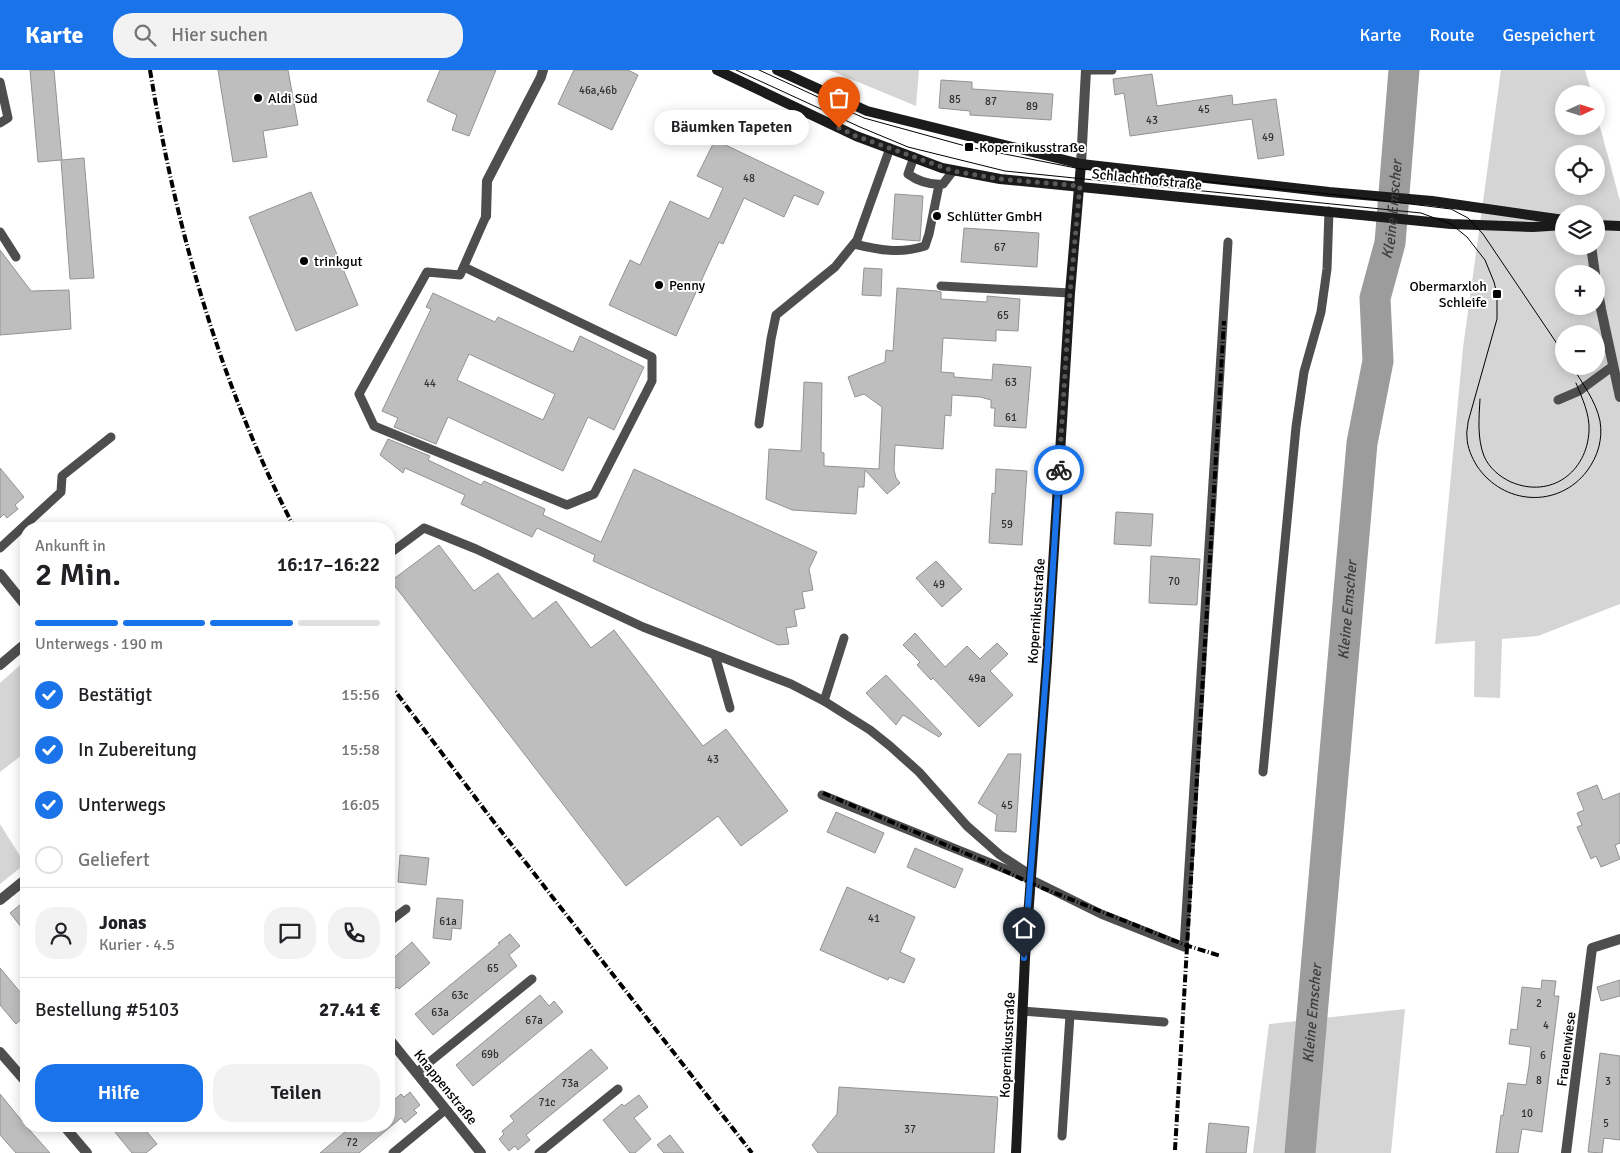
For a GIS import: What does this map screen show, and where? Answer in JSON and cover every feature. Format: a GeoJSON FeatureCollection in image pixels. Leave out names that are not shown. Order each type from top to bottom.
{"type":"FeatureCollection","features":[{"type":"Feature","properties":{"kind":"street"},"geometry":{"type":"LineString","coordinates":[[486,216],[487,181],[543,70]]}},
{"type":"Feature","properties":{"kind":"street","name":"Schlachthofstraße"},"geometry":{"type":"LineString","coordinates":[[717,70],[856,136],[953,171],[1000,179],[1347,212],[1432,222],[1532,227],[1555,226]]}},
{"type":"Feature","properties":{"kind":"street","name":"Schlachthofstraße"},"geometry":{"type":"LineString","coordinates":[[777,70],[867,111],[1082,164],[1432,201],[1555,219]]}},
{"type":"Feature","properties":{"kind":"street","name":"Kopernikusstraße"},"geometry":{"type":"LineString","coordinates":[[1016,1153],[1022,1011],[1070,293],[1082,164],[1086,70]]}},
{"type":"Feature","properties":{"kind":"street"},"geometry":{"type":"LineString","coordinates":[[1605,225],[1620,226]]}},
{"type":"Feature","properties":{"kind":"street"},"geometry":{"type":"LineString","coordinates":[[1603,315],[1620,397]]}},
{"type":"Feature","properties":{"kind":"street"},"geometry":{"type":"LineString","coordinates":[[0,574],[20,599]]}},
{"type":"Feature","properties":{"kind":"street"},"geometry":{"type":"LineString","coordinates":[[0,666],[20,648]]}},
{"type":"Feature","properties":{"kind":"street"},"geometry":{"type":"LineString","coordinates":[[0,900],[20,884]]}},
{"type":"Feature","properties":{"kind":"street","name":"Frauenwiese"},"geometry":{"type":"LineString","coordinates":[[1566,1153],[1592,948],[1620,939]]}},
{"type":"Feature","properties":{"kind":"street","name":"Knappenstraße"},"geometry":{"type":"LineString","coordinates":[[395,1047],[481,1153]]}},
{"type":"Feature","properties":{"kind":"street"},"geometry":{"type":"LineString","coordinates":[[0,1052],[20,1075]]}},
{"type":"Feature","properties":{"kind":"street"},"geometry":{"type":"LineString","coordinates":[[69,1132],[87,1153]]}},
{"type":"Feature","properties":{"kind":"lane"},"geometry":{"type":"LineString","coordinates":[[1086,70],[1112,70]]}},
{"type":"Feature","properties":{"kind":"lane"},"geometry":{"type":"LineString","coordinates":[[0,82],[8,118],[0,123]]}},
{"type":"Feature","properties":{"kind":"lane"},"geometry":{"type":"LineString","coordinates":[[759,424],[776,315],[835,266],[854,244],[890,148]]}},
{"type":"Feature","properties":{"kind":"lane"},"geometry":{"type":"LineString","coordinates":[[914,158],[908,174],[918,181],[943,184],[953,171]]}},
{"type":"Feature","properties":{"kind":"lane"},"geometry":{"type":"LineString","coordinates":[[854,244],[881,250],[915,249],[925,246],[939,185]]}},
{"type":"Feature","properties":{"kind":"lane"},"geometry":{"type":"LineString","coordinates":[[1262,772],[1296,427],[1304,372],[1321,312],[1327,269],[1329,211]]}},
{"type":"Feature","properties":{"kind":"lane"},"geometry":{"type":"LineString","coordinates":[[464,267],[652,357],[652,380],[594,494],[567,505],[374,426],[358,394],[428,272],[460,275],[486,216]]}},
{"type":"Feature","properties":{"kind":"lane"},"geometry":{"type":"LineString","coordinates":[[0,232],[16,257]]}},
{"type":"Feature","properties":{"kind":"lane"},"geometry":{"type":"LineString","coordinates":[[822,795],[1031,877],[1101,914],[1184,947],[1228,242]]}},
{"type":"Feature","properties":{"kind":"lane"},"geometry":{"type":"LineString","coordinates":[[941,286],[1070,293]]}},
{"type":"Feature","properties":{"kind":"lane"},"geometry":{"type":"LineString","coordinates":[[1558,400],[1579,391],[1613,366]]}},
{"type":"Feature","properties":{"kind":"lane"},"geometry":{"type":"LineString","coordinates":[[28,522],[61,492],[62,476],[111,437]]}},
{"type":"Feature","properties":{"kind":"lane"},"geometry":{"type":"LineString","coordinates":[[395,550],[424,528],[476,548],[643,627],[791,684],[824,701],[870,730],[890,746],[919,772],[967,826],[1000,855],[1031,877]]}},
{"type":"Feature","properties":{"kind":"lane"},"geometry":{"type":"LineString","coordinates":[[0,548],[20,530]]}},
{"type":"Feature","properties":{"kind":"lane"},"geometry":{"type":"LineString","coordinates":[[824,701],[844,638]]}},
{"type":"Feature","properties":{"kind":"lane"},"geometry":{"type":"LineString","coordinates":[[715,655],[730,708]]}},
{"type":"Feature","properties":{"kind":"lane"},"geometry":{"type":"LineString","coordinates":[[395,917],[406,909]]}},
{"type":"Feature","properties":{"kind":"lane"},"geometry":{"type":"LineString","coordinates":[[416,1073],[532,979]]}},
{"type":"Feature","properties":{"kind":"lane"},"geometry":{"type":"LineString","coordinates":[[1022,1011],[1164,1022]]}},
{"type":"Feature","properties":{"kind":"lane"},"geometry":{"type":"LineString","coordinates":[[1062,1136],[1070,1015]]}},
{"type":"Feature","properties":{"kind":"lane"},"geometry":{"type":"LineString","coordinates":[[539,1153],[618,1089]]}},
{"type":"Feature","properties":{"kind":"lane"},"geometry":{"type":"LineString","coordinates":[[393,1153],[445,1110]]}},
{"type":"Feature","properties":{"kind":"shaded area"},"geometry":{"type":"Polygon","coordinates":[[[829,70],[919,70],[916,106],[829,70]]]}},
{"type":"Feature","properties":{"kind":"shaded area"},"geometry":{"type":"Polygon","coordinates":[[[1501,70],[1585,70],[1589,85],[1555,85],[1555,135],[1602,135],[1605,145],[1555,145],[1555,195],[1605,195],[1605,145],[1620,201],[1620,604],[1538,636],[1502,639],[1500,698],[1474,697],[1475,641],[1435,644],[1463,348],[1501,70]]]}},
{"type":"Feature","properties":{"kind":"shaded area"},"geometry":{"type":"Polygon","coordinates":[[[20,665],[20,757],[0,772],[0,683],[20,665]]]}},
{"type":"Feature","properties":{"kind":"shaded area"},"geometry":{"type":"Polygon","coordinates":[[[0,824],[20,856],[20,868],[0,884],[0,824]]]}},
{"type":"Feature","properties":{"kind":"shaded area"},"geometry":{"type":"Polygon","coordinates":[[[1405,1009],[1391,1153],[1253,1153],[1269,1024],[1405,1009]]]}},
{"type":"Feature","properties":{"kind":"building"},"geometry":{"type":"Polygon","coordinates":[[[30,70],[54,70],[62,160],[84,158],[94,278],[70,279],[61,160],[38,162],[30,70]]]}},
{"type":"Feature","properties":{"kind":"building","name":"Aldi Süd"},"geometry":{"type":"Polygon","coordinates":[[[218,70],[288,70],[298,125],[263,131],[267,157],[233,162],[218,70]]]}},
{"type":"Feature","properties":{"kind":"building"},"geometry":{"type":"Polygon","coordinates":[[[440,70],[496,70],[469,136],[452,130],[457,115],[427,101],[440,70]]]}},
{"type":"Feature","properties":{"kind":"building"},"geometry":{"type":"Polygon","coordinates":[[[574,70],[628,70],[638,75],[612,130],[558,104],[574,70]]]}},
{"type":"Feature","properties":{"kind":"building"},"geometry":{"type":"Polygon","coordinates":[[[1152,74],[1157,106],[1232,95],[1233,105],[1276,99],[1284,155],[1258,159],[1252,119],[1130,136],[1124,93],[1115,95],[1113,79],[1152,74]]]}},
{"type":"Feature","properties":{"kind":"building"},"geometry":{"type":"Polygon","coordinates":[[[941,80],[972,82],[972,89],[1053,94],[1051,120],[970,115],[970,111],[939,108],[941,80]]]}},
{"type":"Feature","properties":{"kind":"building","name":"Penny"},"geometry":{"type":"Polygon","coordinates":[[[715,140],[824,192],[818,205],[794,195],[784,217],[744,198],[723,244],[719,242],[676,336],[609,305],[630,260],[640,265],[670,201],[709,219],[723,188],[697,176],[715,140]]]}},
{"type":"Feature","properties":{"kind":"building","name":"trinkgut"},"geometry":{"type":"Polygon","coordinates":[[[311,192],[358,305],[296,331],[249,217],[311,192]]]}},
{"type":"Feature","properties":{"kind":"building"},"geometry":{"type":"Polygon","coordinates":[[[895,194],[923,196],[920,241],[892,239],[895,194]]]}},
{"type":"Feature","properties":{"kind":"building"},"geometry":{"type":"Polygon","coordinates":[[[964,228],[1039,233],[1037,267],[961,262],[964,228]]]}},
{"type":"Feature","properties":{"kind":"building"},"geometry":{"type":"Polygon","coordinates":[[[0,250],[31,291],[69,290],[71,329],[0,335],[0,250]]]}},
{"type":"Feature","properties":{"kind":"building"},"geometry":{"type":"Polygon","coordinates":[[[864,268],[882,269],[881,296],[862,295],[864,268]]]}},
{"type":"Feature","properties":{"kind":"building"},"geometry":{"type":"Polygon","coordinates":[[[897,288],[941,292],[941,299],[987,302],[987,296],[1020,299],[1018,331],[996,330],[996,341],[943,338],[941,372],[954,373],[954,377],[992,380],[993,364],[1031,367],[1026,428],[994,426],[995,408],[991,408],[991,400],[980,397],[952,395],[951,416],[945,415],[943,449],[895,445],[894,470],[896,478],[900,483],[887,494],[865,470],[864,487],[858,487],[856,514],[792,510],[766,499],[769,449],[801,451],[804,382],[822,383],[821,452],[824,453],[824,466],[879,469],[882,407],[864,394],[855,397],[848,377],[885,362],[886,350],[893,351],[897,288]]]}},
{"type":"Feature","properties":{"kind":"building"},"geometry":{"type":"Polygon","coordinates":[[[433,293],[495,322],[498,317],[573,352],[580,336],[644,367],[614,430],[588,417],[563,471],[448,417],[436,444],[394,427],[398,418],[382,411],[431,309],[426,307],[433,293]],[[469,354],[457,380],[543,420],[555,394],[469,354]]]}},
{"type":"Feature","properties":{"kind":"building"},"geometry":{"type":"Polygon","coordinates":[[[388,439],[430,456],[428,460],[481,485],[484,481],[545,509],[543,515],[601,542],[634,469],[817,552],[809,569],[813,590],[802,592],[805,608],[794,610],[797,626],[786,628],[789,644],[778,645],[593,561],[595,555],[537,528],[532,537],[461,504],[465,495],[405,468],[403,473],[380,455],[388,439]]]}},
{"type":"Feature","properties":{"kind":"building"},"geometry":{"type":"Polygon","coordinates":[[[0,468],[24,497],[15,505],[18,509],[7,518],[4,514],[0,518],[0,468]]]}},
{"type":"Feature","properties":{"kind":"building"},"geometry":{"type":"Polygon","coordinates":[[[996,469],[1027,471],[1022,545],[989,543],[992,493],[995,494],[996,469]]]}},
{"type":"Feature","properties":{"kind":"building"},"geometry":{"type":"Polygon","coordinates":[[[1116,512],[1153,514],[1151,546],[1114,544],[1116,512]]]}},
{"type":"Feature","properties":{"kind":"building"},"geometry":{"type":"Polygon","coordinates":[[[439,545],[474,591],[498,573],[533,619],[556,601],[591,648],[614,630],[703,746],[726,729],[788,811],[741,846],[718,816],[626,886],[395,586],[395,578],[439,545]]]}},
{"type":"Feature","properties":{"kind":"building"},"geometry":{"type":"Polygon","coordinates":[[[1151,556],[1200,559],[1197,605],[1149,603],[1151,556]]]}},
{"type":"Feature","properties":{"kind":"building"},"geometry":{"type":"Polygon","coordinates":[[[936,561],[962,589],[942,607],[916,578],[936,561]]]}},
{"type":"Feature","properties":{"kind":"building"},"geometry":{"type":"Polygon","coordinates":[[[915,633],[945,667],[967,646],[980,659],[997,643],[1008,654],[990,671],[1013,695],[979,727],[933,678],[931,680],[917,665],[920,662],[903,645],[915,633]]]}},
{"type":"Feature","properties":{"kind":"building"},"geometry":{"type":"Polygon","coordinates":[[[886,675],[942,734],[939,737],[903,715],[896,725],[866,693],[886,675]]]}},
{"type":"Feature","properties":{"kind":"building"},"geometry":{"type":"Polygon","coordinates":[[[1008,754],[1021,754],[1016,832],[995,831],[997,815],[978,803],[1008,754]]]}},
{"type":"Feature","properties":{"kind":"building"},"geometry":{"type":"Polygon","coordinates":[[[1597,785],[1603,800],[1620,793],[1620,843],[1615,845],[1620,859],[1601,867],[1596,856],[1591,859],[1577,827],[1582,825],[1577,813],[1584,810],[1577,793],[1597,785]]]}},
{"type":"Feature","properties":{"kind":"building"},"geometry":{"type":"Polygon","coordinates":[[[836,812],[884,833],[875,853],[827,832],[836,812]]]}},
{"type":"Feature","properties":{"kind":"building"},"geometry":{"type":"Polygon","coordinates":[[[915,848],[963,869],[955,888],[907,867],[915,848]]]}},
{"type":"Feature","properties":{"kind":"building"},"geometry":{"type":"Polygon","coordinates":[[[400,855],[429,858],[426,885],[398,882],[400,855]]]}},
{"type":"Feature","properties":{"kind":"building"},"geometry":{"type":"Polygon","coordinates":[[[847,887],[915,917],[900,952],[915,959],[904,983],[889,977],[888,980],[820,950],[847,887]]]}},
{"type":"Feature","properties":{"kind":"building"},"geometry":{"type":"Polygon","coordinates":[[[437,898],[463,900],[461,929],[452,928],[451,940],[433,938],[437,898]]]}},
{"type":"Feature","properties":{"kind":"building"},"geometry":{"type":"Polygon","coordinates":[[[20,905],[20,926],[10,913],[20,905]]]}},
{"type":"Feature","properties":{"kind":"building"},"geometry":{"type":"Polygon","coordinates":[[[510,934],[520,946],[509,955],[517,966],[433,1035],[415,1014],[510,934]]]}},
{"type":"Feature","properties":{"kind":"building"},"geometry":{"type":"Polygon","coordinates":[[[412,942],[430,963],[399,989],[397,987],[395,988],[395,957],[412,942]]]}},
{"type":"Feature","properties":{"kind":"building"},"geometry":{"type":"Polygon","coordinates":[[[0,968],[20,992],[20,1020],[16,1024],[0,1005],[0,968]]]}},
{"type":"Feature","properties":{"kind":"building"},"geometry":{"type":"Polygon","coordinates":[[[1542,980],[1556,981],[1554,996],[1559,996],[1542,1132],[1522,1129],[1518,1153],[1496,1153],[1508,1083],[1526,1085],[1529,1066],[1531,1047],[1509,1044],[1511,1029],[1517,1030],[1522,987],[1541,989],[1542,980]]]}},
{"type":"Feature","properties":{"kind":"building"},"geometry":{"type":"Polygon","coordinates":[[[1620,980],[1620,996],[1601,1001],[1597,987],[1620,980]]]}},
{"type":"Feature","properties":{"kind":"building"},"geometry":{"type":"Polygon","coordinates":[[[540,995],[549,1006],[554,1001],[563,1012],[473,1086],[456,1065],[540,995]]]}},
{"type":"Feature","properties":{"kind":"building"},"geometry":{"type":"Polygon","coordinates":[[[591,1049],[608,1068],[526,1135],[530,1140],[518,1150],[515,1146],[509,1151],[499,1139],[504,1134],[502,1131],[514,1121],[510,1116],[591,1049]]]}},
{"type":"Feature","properties":{"kind":"building"},"geometry":{"type":"Polygon","coordinates":[[[1600,1053],[1620,1056],[1620,1140],[1604,1138],[1602,1153],[1588,1152],[1600,1053]]]}},
{"type":"Feature","properties":{"kind":"building"},"geometry":{"type":"Polygon","coordinates":[[[839,1087],[998,1097],[994,1153],[818,1153],[812,1145],[837,1114],[839,1087]]]}},
{"type":"Feature","properties":{"kind":"building"},"geometry":{"type":"Polygon","coordinates":[[[410,1092],[420,1105],[414,1110],[417,1113],[405,1123],[401,1118],[395,1123],[395,1099],[401,1094],[404,1097],[410,1092]]]}},
{"type":"Feature","properties":{"kind":"building"},"geometry":{"type":"Polygon","coordinates":[[[0,1094],[20,1119],[20,1132],[31,1132],[50,1153],[16,1153],[0,1135],[0,1094]]]}},
{"type":"Feature","properties":{"kind":"building"},"geometry":{"type":"Polygon","coordinates":[[[639,1095],[648,1107],[634,1118],[651,1139],[635,1153],[630,1153],[603,1120],[622,1104],[624,1106],[639,1095]]]}},
{"type":"Feature","properties":{"kind":"building"},"geometry":{"type":"Polygon","coordinates":[[[1209,1123],[1249,1127],[1246,1153],[1206,1153],[1209,1123]]]}},
{"type":"Feature","properties":{"kind":"building"},"geometry":{"type":"Polygon","coordinates":[[[115,1132],[147,1132],[157,1144],[146,1153],[132,1153],[115,1132]]]}},
{"type":"Feature","properties":{"kind":"building"},"geometry":{"type":"Polygon","coordinates":[[[345,1132],[384,1132],[359,1153],[320,1153],[345,1132]]]}},
{"type":"Feature","properties":{"kind":"building"},"geometry":{"type":"Polygon","coordinates":[[[670,1135],[684,1153],[664,1153],[657,1145],[670,1135]]]}},
{"type":"Feature","properties":{"kind":"waterway","name":"Kleine Emscher"},"geometry":{"type":"LineString","coordinates":[[1300,1153],[1362,443],[1378,361],[1375,298],[1390,243],[1404,70]]}},
{"type":"Feature","properties":{"kind":"tram line"},"geometry":{"type":"LineString","coordinates":[[736,70],[908,147],[1005,171],[1421,213],[1451,224],[1467,237],[1485,260],[1497,294],[1497,319],[1468,422],[1468,445],[1475,463],[1488,479],[1501,489],[1516,495],[1531,497],[1561,492],[1575,483],[1587,471],[1594,459],[1600,441],[1600,421],[1592,399],[1577,375]]}},
{"type":"Feature","properties":{"kind":"tram line"},"geometry":{"type":"LineString","coordinates":[[759,70],[864,118],[969,147],[1081,169],[1329,194],[1451,209],[1468,218],[1483,234],[1555,341]]}},
{"type":"Feature","properties":{"kind":"tram line"},"geometry":{"type":"LineString","coordinates":[[1480,399],[1480,442],[1484,456],[1489,464],[1499,475],[1511,482],[1540,487],[1553,484],[1574,470],[1582,459],[1587,446],[1588,418],[1576,383]]}},
{"type":"Feature","properties":{"kind":"railway"},"geometry":{"type":"LineString","coordinates":[[150,70],[173,189],[204,305],[244,419],[292,522]]}},
{"type":"Feature","properties":{"kind":"railway"},"geometry":{"type":"LineString","coordinates":[[1175,1150],[1224,321]]}},
{"type":"Feature","properties":{"kind":"railway"},"geometry":{"type":"LineString","coordinates":[[395,691],[487,813],[752,1153]]}},
{"type":"Feature","properties":{"kind":"railway"},"geometry":{"type":"LineString","coordinates":[[823,793],[986,862],[1030,883],[1185,945],[1221,956]]}},
{"type":"Feature","properties":{"kind":"way so far"},"geometry":{"type":"LineString","coordinates":[[839,128],[953,171],[1000,179],[1080,186],[1070,293],[1059,470]]}},
{"type":"Feature","properties":{"kind":"place","name":"Aldi Süd"},"geometry":{"type":"Point","coordinates":[258,98]}},
{"type":"Feature","properties":{"kind":"place","name":"Bäumken Tapeten"},"geometry":{"type":"Point","coordinates":[839,128]}},
{"type":"Feature","properties":{"kind":"place","name":"Kopernikusstraße"},"geometry":{"type":"Point","coordinates":[969,147]}},
{"type":"Feature","properties":{"kind":"place","name":"Schlütter GmbH"},"geometry":{"type":"Point","coordinates":[937,216]}},
{"type":"Feature","properties":{"kind":"place","name":"trinkgut"},"geometry":{"type":"Point","coordinates":[304,261]}},
{"type":"Feature","properties":{"kind":"place","name":"Penny"},"geometry":{"type":"Point","coordinates":[659,285]}},
{"type":"Feature","properties":{"kind":"place","name":"Obermarxloh Schleife"},"geometry":{"type":"Point","coordinates":[1497,294]}},
{"type":"Feature","properties":{"kind":"route"},"geometry":{"type":"LineString","coordinates":[[1024,958],[1047,661],[1059,470]]}}]}
